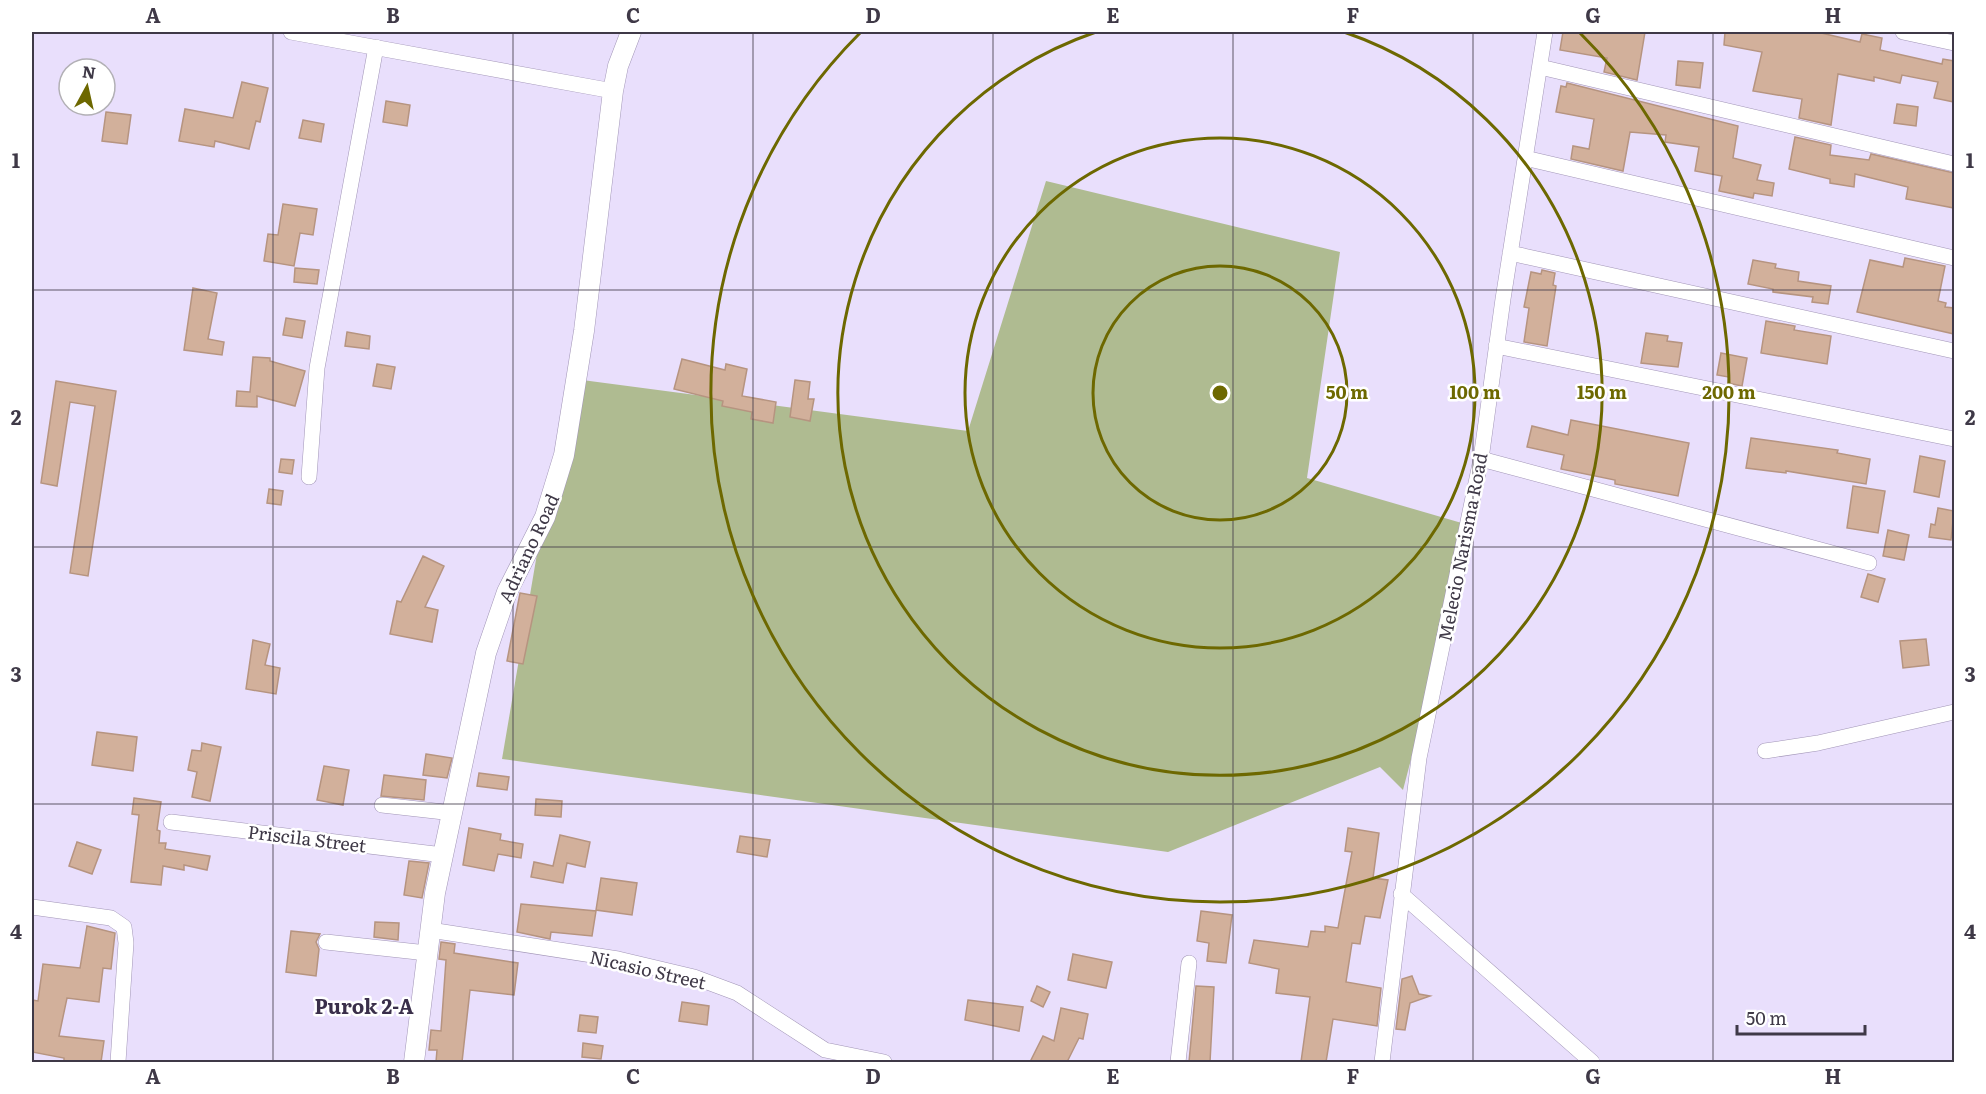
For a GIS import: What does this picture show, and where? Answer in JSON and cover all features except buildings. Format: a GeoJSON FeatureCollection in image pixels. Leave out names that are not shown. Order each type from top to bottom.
{"type":"FeatureCollection","features":[{"type":"Feature","properties":{"kind":"street"},"geometry":{"type":"LineString","coordinates":[[291,32],[613,90]]}},
{"type":"Feature","properties":{"kind":"street","name":"Adriano Road"},"geometry":{"type":"LineString","coordinates":[[414,1062],[430,930],[443,855],[495,621],[545,517],[564,455],[584,331],[613,90],[618,66],[631,32]]}},
{"type":"Feature","properties":{"kind":"street","name":"Melecio Narisma Road"},"geometry":{"type":"LineString","coordinates":[[1382,1062],[1419,758],[1481,459],[1496,346],[1545,32]]}},
{"type":"Feature","properties":{"kind":"street"},"geometry":{"type":"LineString","coordinates":[[1903,32],[1954,43]]}},
{"type":"Feature","properties":{"kind":"street"},"geometry":{"type":"LineString","coordinates":[[309,477],[317,368],[376,47]]}},
{"type":"Feature","properties":{"kind":"street"},"geometry":{"type":"LineString","coordinates":[[1540,68],[1954,164]]}},
{"type":"Feature","properties":{"kind":"street"},"geometry":{"type":"LineString","coordinates":[[1525,158],[1954,258]]}},
{"type":"Feature","properties":{"kind":"street"},"geometry":{"type":"LineString","coordinates":[[1510,254],[1954,351]]}},
{"type":"Feature","properties":{"kind":"street"},"geometry":{"type":"LineString","coordinates":[[1496,346],[1954,440]]}},
{"type":"Feature","properties":{"kind":"street"},"geometry":{"type":"LineString","coordinates":[[1481,459],[1869,563]]}},
{"type":"Feature","properties":{"kind":"street"},"geometry":{"type":"LineString","coordinates":[[1765,751],[1818,743],[1954,712]]}},
{"type":"Feature","properties":{"kind":"street"},"geometry":{"type":"LineString","coordinates":[[382,805],[453,813]]}},
{"type":"Feature","properties":{"kind":"street","name":"Priscila Street"},"geometry":{"type":"LineString","coordinates":[[171,822],[443,855]]}},
{"type":"Feature","properties":{"kind":"street"},"geometry":{"type":"LineString","coordinates":[[1401,894],[1592,1062]]}},
{"type":"Feature","properties":{"kind":"street"},"geometry":{"type":"LineString","coordinates":[[32,907],[111,918],[124,927],[126,943],[118,1062]]}},
{"type":"Feature","properties":{"kind":"street","name":"Nicasio Street"},"geometry":{"type":"LineString","coordinates":[[430,930],[618,959],[694,977],[737,993],[757,1004],[805,1039],[825,1050],[884,1062]]}},
{"type":"Feature","properties":{"kind":"street"},"geometry":{"type":"LineString","coordinates":[[326,942],[428,953]]}},
{"type":"Feature","properties":{"kind":"street"},"geometry":{"type":"LineString","coordinates":[[1178,1062],[1189,963]]}},
{"type":"Feature","properties":{"kind":"green space"},"geometry":{"type":"Polygon","coordinates":[[[1046,181],[1340,252],[1307,478],[1472,526],[1403,790],[1380,767],[1168,852],[502,759],[567,378],[968,431],[1046,181]]]}},
{"type":"Feature","properties":{"kind":"district","name":"Purok 2-A"},"geometry":{"type":"Point","coordinates":[364,1005]}}]}
